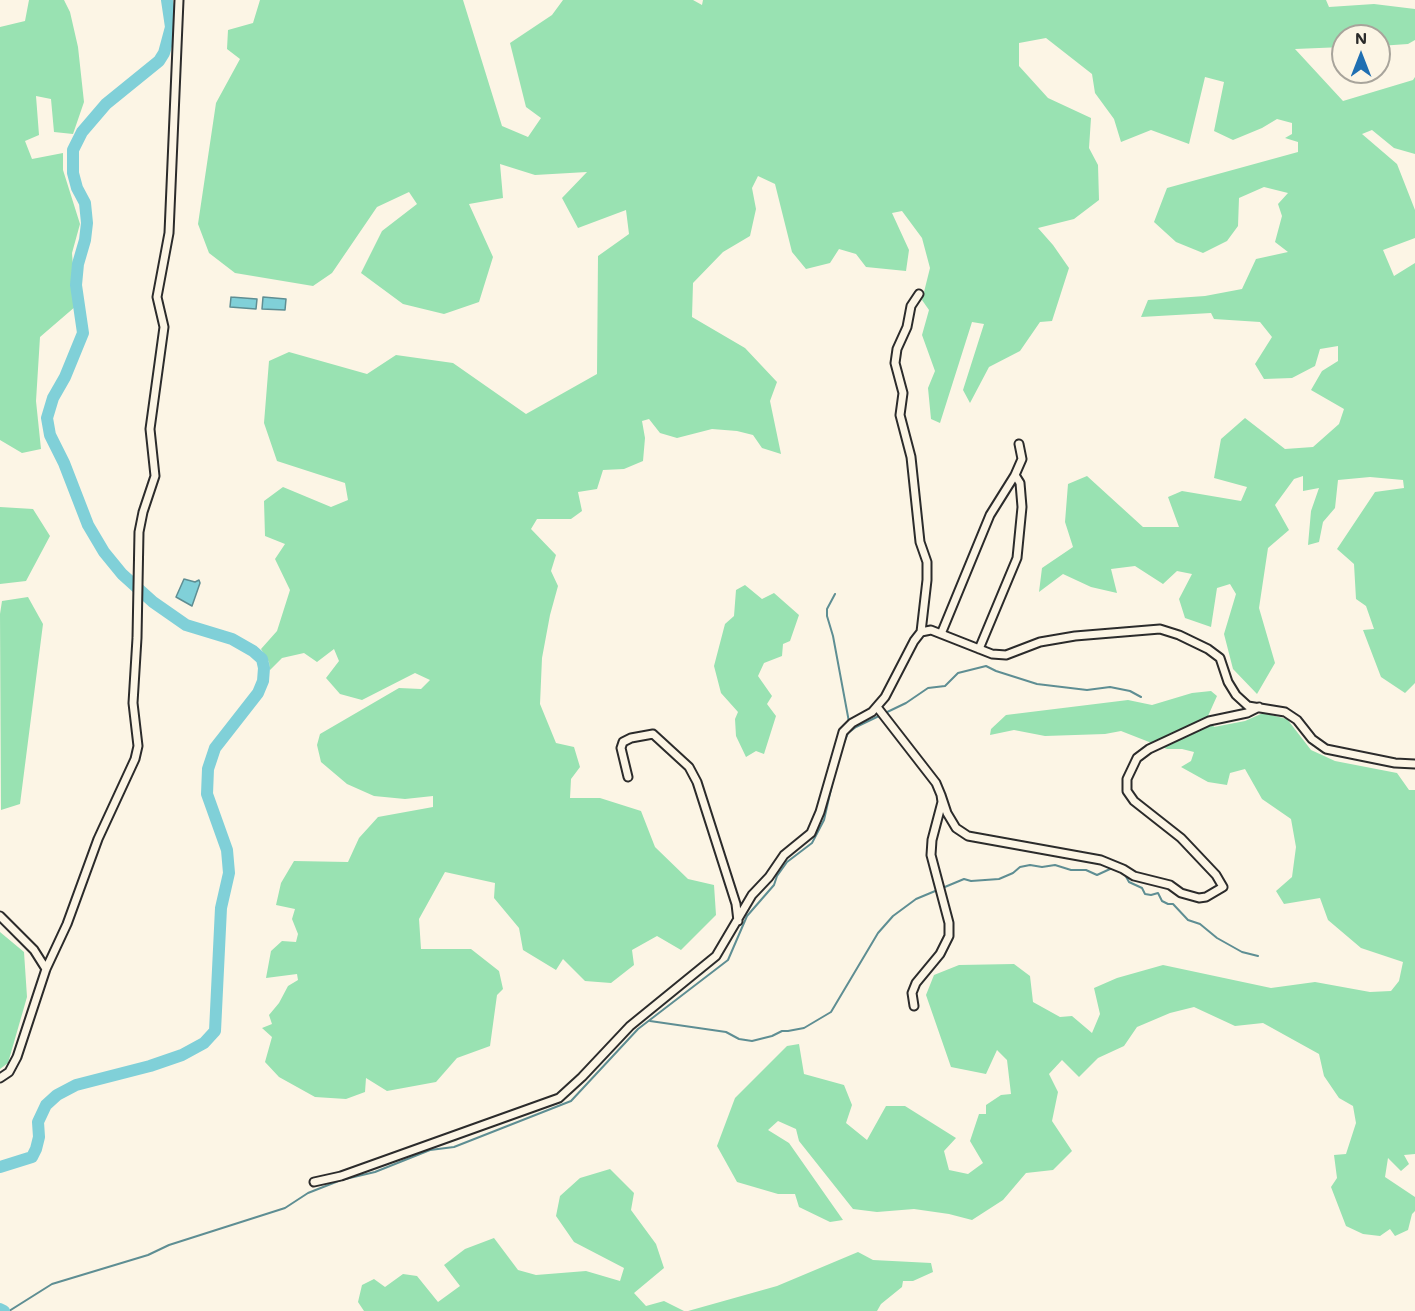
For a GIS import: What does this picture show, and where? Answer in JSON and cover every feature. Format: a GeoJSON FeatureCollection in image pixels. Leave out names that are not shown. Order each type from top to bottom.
{"type":"FeatureCollection","features":[{"type":"Feature","properties":{"kind":"street"},"geometry":{"type":"LineString","coordinates":[[0,1078],[9,1072],[17,1057],[46,969],[68,924],[98,839],[135,759],[138,746],[133,703],[139,532],[154,476],[150,429],[164,327],[157,297],[170,233],[179,0]]}},
{"type":"Feature","properties":{"kind":"street"},"geometry":{"type":"LineString","coordinates":[[314,1182],[341,1176],[559,1098],[630,1026],[716,956],[752,895],[769,877],[784,855],[811,833],[820,812],[843,732],[872,712],[885,698],[914,641],[921,632],[927,562],[920,542],[911,457],[900,415],[903,393],[895,363],[911,306],[919,294]]}},
{"type":"Feature","properties":{"kind":"street"},"geometry":{"type":"LineString","coordinates":[[941,634],[990,515],[1015,475],[1022,459],[1019,444]]}},
{"type":"Feature","properties":{"kind":"street"},"geometry":{"type":"LineString","coordinates":[[979,649],[1017,558],[1022,507],[1020,483],[1015,475]]}},
{"type":"Feature","properties":{"kind":"street"},"geometry":{"type":"LineString","coordinates":[[921,632],[931,630],[992,654],[1006,655],[1040,642],[1076,636],[1160,629],[1179,635],[1214,653],[1220,658],[1228,682],[1236,695],[1248,706],[1285,712],[1297,720],[1312,739],[1326,749],[1376,760],[1415,764]]}},
{"type":"Feature","properties":{"kind":"street"},"geometry":{"type":"LineString","coordinates":[[877,707],[936,783],[946,813],[956,828],[968,836],[1101,860],[1134,876],[1170,885],[1181,893],[1199,898],[1206,897],[1223,887],[1216,875],[1181,838],[1134,801],[1127,791],[1127,779],[1137,758],[1149,749],[1209,722],[1247,713],[1259,707]]}},
{"type":"Feature","properties":{"kind":"street"},"geometry":{"type":"LineString","coordinates":[[628,777],[621,748],[623,742],[631,738],[653,734],[689,767],[697,782],[736,904],[738,921]]}},
{"type":"Feature","properties":{"kind":"street"},"geometry":{"type":"LineString","coordinates":[[914,1006],[912,993],[916,983],[940,954],[949,936],[949,923],[931,855],[932,840],[942,802],[941,795]]}},
{"type":"Feature","properties":{"kind":"street"},"geometry":{"type":"LineString","coordinates":[[0,916],[34,950],[46,969]]}},
{"type":"Feature","properties":{"kind":"green space"},"geometry":{"type":"Polygon","coordinates":[[[29,0],[64,0],[70,12],[78,47],[84,102],[73,134],[54,132],[51,99],[36,96],[39,135],[25,141],[32,159],[63,153],[63,170],[80,224],[72,253],[76,306],[40,337],[36,401],[41,449],[22,453],[0,440],[0,27],[25,21],[29,0]]]}},
{"type":"Feature","properties":{"kind":"green space"},"geometry":{"type":"Polygon","coordinates":[[[260,0],[463,0],[502,126],[528,137],[541,118],[526,107],[510,43],[552,15],[563,0],[693,0],[702,5],[703,0],[1326,0],[1329,7],[1374,4],[1415,9],[1415,40],[1408,44],[1391,45],[1391,24],[1331,24],[1331,48],[1295,49],[1343,101],[1413,80],[1415,77],[1415,154],[1394,148],[1372,130],[1362,134],[1397,164],[1415,210],[1415,238],[1383,250],[1394,276],[1415,263],[1415,683],[1405,693],[1381,677],[1363,630],[1374,629],[1366,606],[1356,599],[1354,564],[1337,549],[1375,492],[1404,488],[1403,480],[1370,477],[1338,480],[1335,508],[1323,522],[1319,542],[1308,545],[1311,511],[1319,488],[1303,491],[1303,476],[1294,479],[1275,505],[1289,530],[1268,548],[1259,608],[1275,663],[1257,694],[1233,669],[1224,634],[1236,594],[1230,584],[1217,588],[1211,627],[1185,618],[1179,599],[1192,574],[1177,571],[1163,584],[1135,566],[1111,569],[1117,593],[1091,587],[1063,574],[1039,592],[1042,568],[1073,547],[1065,522],[1068,484],[1087,476],[1143,527],[1179,527],[1168,497],[1182,491],[1241,501],[1247,487],[1214,478],[1221,439],[1245,418],[1285,449],[1313,447],[1339,424],[1344,409],[1311,390],[1322,371],[1338,361],[1338,346],[1320,349],[1315,366],[1292,378],[1264,379],[1255,364],[1272,337],[1260,322],[1214,319],[1211,313],[1141,317],[1148,300],[1205,296],[1242,289],[1256,259],[1288,252],[1275,242],[1282,216],[1278,204],[1288,193],[1264,187],[1239,198],[1238,226],[1227,241],[1203,253],[1176,242],[1154,222],[1167,188],[1298,152],[1298,142],[1285,138],[1292,134],[1292,123],[1277,119],[1233,140],[1214,131],[1224,82],[1205,77],[1189,144],[1151,130],[1121,142],[1114,119],[1095,93],[1092,74],[1046,38],[1019,43],[1019,66],[1048,98],[1091,118],[1089,148],[1098,165],[1099,200],[1074,219],[1038,228],[1069,268],[1052,321],[1040,322],[1020,351],[989,367],[970,403],[963,390],[984,324],[972,322],[940,423],[931,419],[928,388],[935,371],[922,335],[929,310],[922,300],[930,268],[922,238],[902,211],[892,213],[909,250],[906,271],[866,267],[856,254],[839,249],[830,263],[806,269],[792,252],[775,184],[758,176],[752,188],[756,209],[750,236],[723,252],[693,283],[692,317],[745,348],[777,382],[770,401],[781,454],[762,448],[753,435],[737,431],[712,429],[677,438],[660,433],[649,419],[642,421],[645,438],[643,461],[624,469],[603,470],[597,489],[578,492],[582,511],[571,519],[537,519],[531,529],[556,555],[551,571],[558,586],[542,658],[540,704],[556,743],[574,747],[580,767],[571,779],[570,798],[600,798],[641,811],[655,847],[688,879],[714,885],[716,915],[681,950],[657,936],[632,950],[634,965],[611,983],[585,981],[563,959],[556,970],[523,950],[519,928],[494,898],[495,883],[445,872],[419,919],[421,949],[471,949],[499,971],[503,989],[497,995],[490,1046],[457,1058],[436,1082],[387,1091],[366,1078],[365,1092],[346,1099],[315,1097],[279,1077],[265,1062],[272,1037],[262,1028],[272,1024],[269,1015],[288,986],[298,980],[297,974],[266,978],[271,951],[282,941],[296,942],[298,934],[292,919],[295,909],[276,905],[281,883],[294,861],[348,862],[359,838],[378,817],[433,807],[433,796],[405,799],[374,796],[347,784],[321,762],[317,745],[320,734],[399,688],[421,689],[430,680],[415,673],[362,700],[340,694],[326,678],[339,661],[334,649],[317,662],[304,653],[282,658],[270,670],[269,662],[261,649],[277,631],[290,590],[275,559],[285,544],[265,536],[264,501],[283,487],[331,507],[348,500],[345,483],[277,461],[264,423],[269,361],[289,352],[367,374],[396,355],[453,363],[526,414],[597,374],[598,256],[629,234],[626,210],[578,228],[562,198],[587,172],[535,175],[500,164],[503,198],[469,204],[493,257],[479,302],[444,314],[403,304],[361,273],[382,231],[417,204],[409,192],[377,207],[332,273],[313,286],[235,273],[209,253],[198,224],[216,103],[240,59],[227,49],[228,30],[253,23],[260,0]]]}},
{"type":"Feature","properties":{"kind":"green space"},"geometry":{"type":"Polygon","coordinates":[[[0,507],[33,509],[50,536],[26,581],[0,584],[0,507]]]}},
{"type":"Feature","properties":{"kind":"green space"},"geometry":{"type":"Polygon","coordinates":[[[745,585],[762,599],[774,593],[799,615],[790,641],[783,644],[782,656],[764,663],[758,676],[772,696],[767,704],[776,716],[764,754],[756,751],[746,757],[736,736],[735,719],[738,712],[721,693],[714,666],[725,624],[734,616],[736,590],[745,585]]]}},
{"type":"Feature","properties":{"kind":"green space"},"geometry":{"type":"Polygon","coordinates":[[[28,597],[43,624],[20,804],[1,810],[0,614],[2,601],[28,597]]]}},
{"type":"Feature","properties":{"kind":"green space"},"geometry":{"type":"Polygon","coordinates":[[[1211,691],[1217,696],[1208,716],[1214,727],[1245,721],[1263,713],[1287,719],[1311,750],[1335,761],[1397,773],[1409,790],[1415,790],[1415,1154],[1404,1155],[1409,1164],[1401,1171],[1388,1158],[1385,1177],[1415,1197],[1415,1211],[1408,1230],[1395,1236],[1390,1229],[1380,1236],[1363,1234],[1346,1226],[1331,1187],[1337,1178],[1334,1155],[1346,1154],[1356,1123],[1353,1106],[1339,1098],[1324,1076],[1319,1054],[1263,1023],[1235,1026],[1194,1007],[1170,1013],[1137,1027],[1124,1046],[1098,1058],[1079,1077],[1062,1060],[1049,1074],[1058,1092],[1052,1121],[1072,1151],[1053,1170],[1026,1173],[1003,1200],[972,1220],[914,1209],[877,1212],[853,1209],[799,1141],[796,1129],[778,1121],[768,1130],[789,1143],[843,1220],[830,1222],[799,1207],[795,1194],[778,1194],[737,1182],[717,1146],[735,1098],[787,1046],[799,1044],[804,1074],[844,1085],[852,1105],[846,1123],[867,1140],[886,1106],[905,1106],[956,1138],[944,1151],[949,1170],[968,1174],[983,1163],[970,1141],[979,1114],[986,1114],[986,1105],[1001,1095],[1011,1094],[1007,1060],[997,1050],[986,1074],[951,1067],[926,995],[934,975],[959,965],[1014,964],[1030,976],[1033,1002],[1060,1017],[1072,1016],[1092,1033],[1100,1014],[1094,988],[1117,978],[1163,965],[1271,988],[1315,982],[1370,992],[1391,991],[1399,981],[1403,962],[1361,948],[1328,920],[1320,898],[1284,904],[1276,891],[1292,877],[1296,847],[1291,819],[1262,799],[1245,769],[1230,773],[1227,785],[1208,782],[1181,767],[1191,761],[1194,752],[1167,749],[1121,731],[1105,734],[1045,736],[1014,730],[990,735],[991,729],[1006,715],[1128,700],[1152,705],[1192,693],[1211,691]]]}},
{"type":"Feature","properties":{"kind":"green space"},"geometry":{"type":"Polygon","coordinates":[[[0,932],[24,952],[27,997],[8,1063],[0,1069],[0,932]]]}},
{"type":"Feature","properties":{"kind":"green space"},"geometry":{"type":"Polygon","coordinates":[[[610,1169],[634,1193],[631,1210],[656,1244],[664,1268],[634,1293],[646,1306],[664,1301],[684,1311],[364,1311],[358,1302],[362,1285],[374,1279],[385,1287],[403,1274],[417,1276],[438,1302],[460,1286],[444,1265],[465,1249],[494,1238],[518,1270],[536,1275],[586,1271],[620,1281],[624,1268],[574,1242],[556,1216],[560,1196],[580,1178],[610,1169]]]}},
{"type":"Feature","properties":{"kind":"green space"},"geometry":{"type":"Polygon","coordinates":[[[858,1252],[873,1260],[931,1263],[933,1272],[913,1281],[903,1281],[902,1287],[881,1304],[877,1311],[688,1311],[777,1286],[858,1252]]]}},
{"type":"Feature","properties":{"kind":"water"},"geometry":{"type":"Polygon","coordinates":[[[231,297],[257,299],[256,309],[230,307],[231,297]]]}},
{"type":"Feature","properties":{"kind":"water"},"geometry":{"type":"Polygon","coordinates":[[[263,297],[286,299],[285,310],[262,309],[263,297]]]}},
{"type":"Feature","properties":{"kind":"water"},"geometry":{"type":"Polygon","coordinates":[[[184,579],[195,582],[199,580],[200,583],[192,606],[176,597],[184,579]]]}},
{"type":"Feature","properties":{"kind":"waterway"},"geometry":{"type":"LineString","coordinates":[[0,1167],[32,1157],[39,1137],[38,1122],[46,1105],[57,1095],[76,1085],[150,1066],[182,1055],[204,1043],[215,1031],[221,908],[229,873],[227,850],[207,794],[208,769],[215,748],[258,693],[263,681],[262,659],[232,639],[186,625],[153,602],[122,574],[104,552],[88,525],[64,463],[50,435],[47,418],[53,398],[65,377],[83,333],[76,285],[87,223],[85,203],[77,188],[73,173],[73,150],[82,132],[106,104],[159,61],[164,53],[171,27],[167,0]]}},
{"type":"Feature","properties":{"kind":"waterway"},"geometry":{"type":"LineString","coordinates":[[835,594],[827,609],[827,616],[833,636],[849,722]]}},
{"type":"Feature","properties":{"kind":"waterway"},"geometry":{"type":"LineString","coordinates":[[840,753],[848,733],[856,727],[906,703],[928,688],[945,686],[958,673],[986,666],[1037,684],[1087,690],[1110,687],[1130,691],[1141,697]]}},
{"type":"Feature","properties":{"kind":"waterway"},"geometry":{"type":"LineString","coordinates":[[9,1311],[52,1284],[148,1255],[169,1245],[285,1208],[308,1193],[341,1180],[375,1172],[430,1150],[454,1147],[571,1101],[638,1029],[728,960],[747,916],[774,885],[777,876],[787,862],[812,843],[824,820],[836,767]]}},
{"type":"Feature","properties":{"kind":"waterway"},"geometry":{"type":"LineString","coordinates":[[650,1021],[726,1032],[739,1039],[752,1041],[782,1031],[804,1028],[831,1012],[878,933],[893,916],[916,899],[964,879],[971,881],[999,879],[1020,867],[1030,865],[1042,867],[1055,865],[1071,870],[1086,870],[1097,875],[1110,869],[1117,869]]}},
{"type":"Feature","properties":{"kind":"waterway"},"geometry":{"type":"LineString","coordinates":[[1124,873],[1129,882],[1142,888],[1145,894],[1158,893],[1162,901],[1173,904],[1188,920],[1200,924],[1217,938],[1242,952],[1258,956]]}},
{"type":"Feature","properties":{"kind":"waterway"},"geometry":{"type":"LineString","coordinates":[[0,1309],[4,1311]]}}]}
